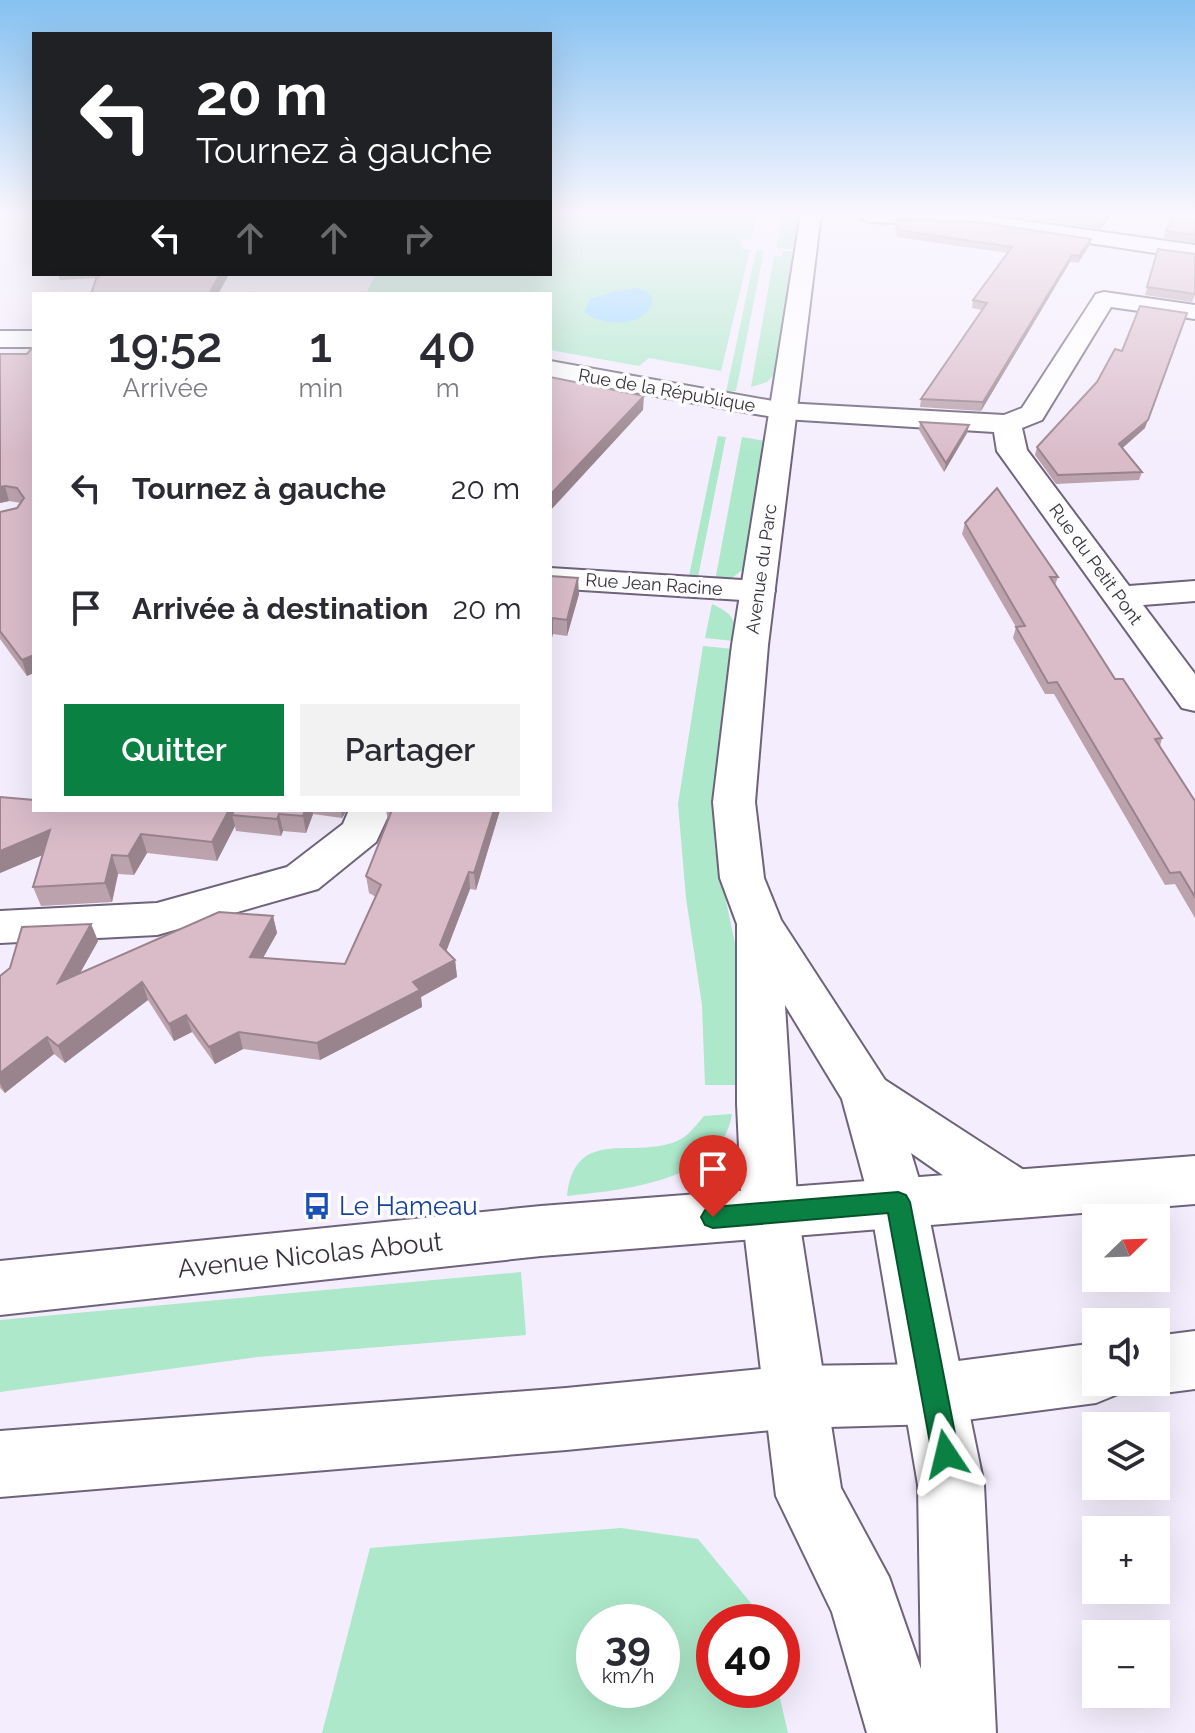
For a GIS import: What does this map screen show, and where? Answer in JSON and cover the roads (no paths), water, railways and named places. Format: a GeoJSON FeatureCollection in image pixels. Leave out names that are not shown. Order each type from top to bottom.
{"type":"FeatureCollection","features":[{"type":"Feature","properties":{"kind":"street","name":"Avenue du Parc"},"geometry":{"type":"LineString","coordinates":[[800,294],[758,591],[734,802],[742,878],[759,923],[867,1095],[898,1202],[951,1485],[959,1733]]}},
{"type":"Feature","properties":{"kind":"street"},"geometry":{"type":"LineString","coordinates":[[784,411],[1007,424],[1032,414],[1104,299],[1195,312]]}},
{"type":"Feature","properties":{"kind":"street"},"geometry":{"type":"LineString","coordinates":[[0,339],[32,339]]}},
{"type":"Feature","properties":{"kind":"street","name":"Rue de la République"},"geometry":{"type":"LineString","coordinates":[[552,369],[784,411]]}},
{"type":"Feature","properties":{"kind":"street","name":"Rue du Petit Pont"},"geometry":{"type":"LineString","coordinates":[[1007,424],[1012,451],[1195,700]]}},
{"type":"Feature","properties":{"kind":"street","name":"Rue Jean Racine"},"geometry":{"type":"LineString","coordinates":[[552,578],[758,591]]}},
{"type":"Feature","properties":{"kind":"street"},"geometry":{"type":"LineString","coordinates":[[1119,597],[1195,591]]}},
{"type":"Feature","properties":{"kind":"street"},"geometry":{"type":"LineString","coordinates":[[0,927],[157,919],[302,878],[361,832],[369,812]]}},
{"type":"Feature","properties":{"kind":"street","name":"Avenue du Parc"},"geometry":{"type":"LineString","coordinates":[[759,923],[763,1104],[770,1213],[809,1496],[864,1602],[904,1733]]}},
{"type":"Feature","properties":{"kind":"street","name":"Avenue du Parc"},"geometry":{"type":"LineString","coordinates":[[867,1095],[1013,1193]]}},
{"type":"Feature","properties":{"kind":"street","name":"Avenue Nicolas About"},"geometry":{"type":"LineString","coordinates":[[0,1288],[541,1231],[1195,1180]]}},
{"type":"Feature","properties":{"kind":"street"},"geometry":{"type":"LineString","coordinates":[[1170,1363],[1195,1360]]}},
{"type":"Feature","properties":{"kind":"street"},"geometry":{"type":"LineString","coordinates":[[0,1464],[566,1419],[793,1397],[935,1394],[1082,1375]]}},
{"type":"Feature","properties":{"kind":"water"},"geometry":{"type":"Polygon","coordinates":[[[607,294],[652,296],[650,307],[644,315],[625,322],[602,320],[584,312],[590,299],[607,294]]]}},
{"type":"Feature","properties":{"kind":"place","name":"Le Hameau"},"geometry":{"type":"Point","coordinates":[317,1206]}}]}
